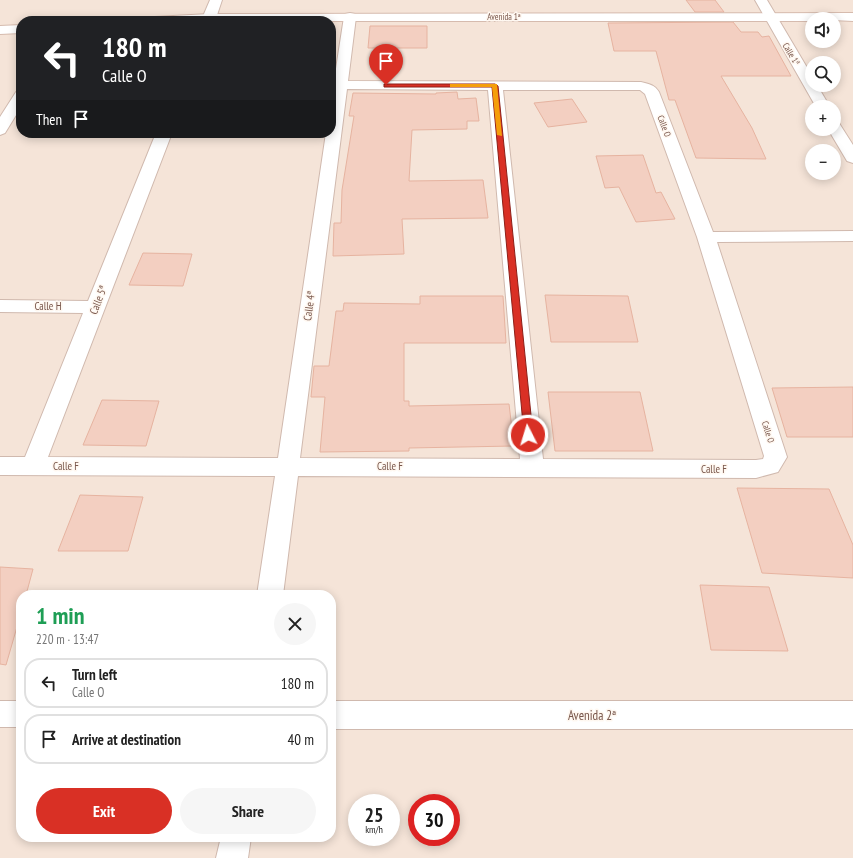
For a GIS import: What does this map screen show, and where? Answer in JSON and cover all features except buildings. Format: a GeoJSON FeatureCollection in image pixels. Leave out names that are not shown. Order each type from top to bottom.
{"type":"FeatureCollection","features":[{"type":"Feature","properties":{"kind":"street"},"geometry":{"type":"LineString","coordinates":[[210,16],[216,0]]}},
{"type":"Feature","properties":{"kind":"street","name":"Calle 1ª"},"geometry":{"type":"LineString","coordinates":[[761,0],[819,100]]}},
{"type":"Feature","properties":{"kind":"street","name":"Avenida 1ª"},"geometry":{"type":"LineString","coordinates":[[336,18],[853,17]]}},
{"type":"Feature","properties":{"kind":"street","name":"Calle 4ª"},"geometry":{"type":"LineString","coordinates":[[336,114],[350,18]]}},
{"type":"Feature","properties":{"kind":"street"},"geometry":{"type":"LineString","coordinates":[[0,30],[16,29]]}},
{"type":"Feature","properties":{"kind":"street","name":"Calle O"},"geometry":{"type":"LineString","coordinates":[[340,85],[641,86],[648,88],[652,92],[706,237],[776,457]]}},
{"type":"Feature","properties":{"kind":"street"},"geometry":{"type":"LineString","coordinates":[[495,86],[532,467]]}},
{"type":"Feature","properties":{"kind":"street"},"geometry":{"type":"LineString","coordinates":[[0,130],[16,103]]}},
{"type":"Feature","properties":{"kind":"street"},"geometry":{"type":"LineString","coordinates":[[840,136],[853,158]]}},
{"type":"Feature","properties":{"kind":"street","name":"Calle 5ª"},"geometry":{"type":"LineString","coordinates":[[33,466],[162,138]]}},
{"type":"Feature","properties":{"kind":"street","name":"Calle 4ª"},"geometry":{"type":"LineString","coordinates":[[271,590],[333,138]]}},
{"type":"Feature","properties":{"kind":"street"},"geometry":{"type":"LineString","coordinates":[[706,237],[853,236]]}},
{"type":"Feature","properties":{"kind":"street","name":"Calle H"},"geometry":{"type":"LineString","coordinates":[[0,306],[96,307]]}},
{"type":"Feature","properties":{"kind":"street","name":"Calle F"},"geometry":{"type":"LineString","coordinates":[[0,466],[756,469],[770,466],[776,457]]}},
{"type":"Feature","properties":{"kind":"street"},"geometry":{"type":"LineString","coordinates":[[0,714],[16,714]]}},
{"type":"Feature","properties":{"kind":"street","name":"Avenida 2ª"},"geometry":{"type":"LineString","coordinates":[[336,715],[853,715]]}},
{"type":"Feature","properties":{"kind":"street"},"geometry":{"type":"LineString","coordinates":[[232,858],[235,842]]}},
{"type":"Feature","properties":{"kind":"shaded area"},"geometry":{"type":"Polygon","coordinates":[[[0,0],[853,0],[853,858],[0,858],[0,0]]]}},
{"type":"Feature","properties":{"kind":"slow traffic"},"geometry":{"type":"LineString","coordinates":[[452,86],[495,86],[500,135]]}},
{"type":"Feature","properties":{"kind":"route"},"geometry":{"type":"LineString","coordinates":[[386,85],[495,86],[528,435]]}}]}
